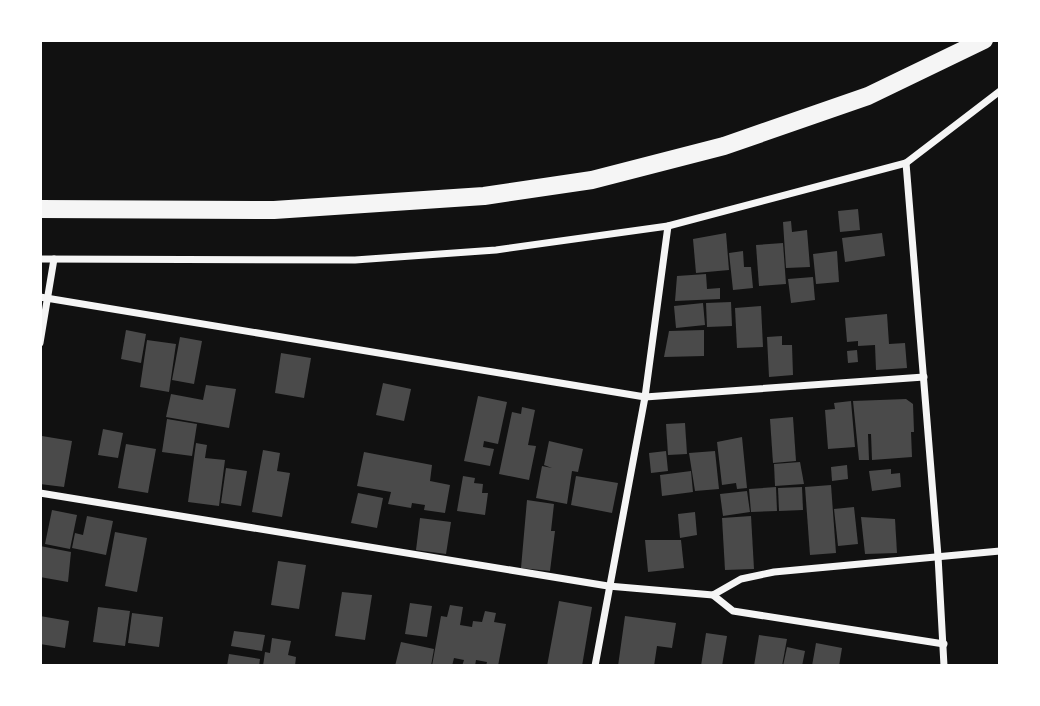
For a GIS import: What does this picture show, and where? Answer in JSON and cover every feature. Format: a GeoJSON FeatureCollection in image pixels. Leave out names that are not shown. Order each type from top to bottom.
{"type":"FeatureCollection","features":[{"type":"Feature","properties":{"kind":"main road"},"geometry":{"type":"LineString","coordinates":[[40,209],[274,210],[484,196],[592,180],[724,146],[868,96],[984,40]]}},
{"type":"Feature","properties":{"kind":"street"},"geometry":{"type":"LineString","coordinates":[[40,259],[355,260],[496,250],[668,226],[906,163],[1000,91]]}},
{"type":"Feature","properties":{"kind":"street"},"geometry":{"type":"LineString","coordinates":[[906,163],[938,556],[944,666]]}},
{"type":"Feature","properties":{"kind":"street"},"geometry":{"type":"LineString","coordinates":[[594,666],[645,397],[668,226]]}},
{"type":"Feature","properties":{"kind":"street"},"geometry":{"type":"LineString","coordinates":[[40,343],[44,298],[54,259]]}},
{"type":"Feature","properties":{"kind":"street"},"geometry":{"type":"LineString","coordinates":[[44,298],[645,397],[924,377]]}},
{"type":"Feature","properties":{"kind":"street"},"geometry":{"type":"LineString","coordinates":[[40,494],[608,586],[713,595],[733,611],[944,644]]}},
{"type":"Feature","properties":{"kind":"street"},"geometry":{"type":"LineString","coordinates":[[713,595],[741,579],[774,572],[1000,551]]}},
{"type":"Feature","properties":{"kind":"building"},"geometry":{"type":"Polygon","coordinates":[[[858,209],[860,230],[840,232],[838,211],[858,209]]]}},
{"type":"Feature","properties":{"kind":"building"},"geometry":{"type":"Polygon","coordinates":[[[791,221],[792,232],[807,230],[810,267],[786,268],[783,222],[791,221]]]}},
{"type":"Feature","properties":{"kind":"building"},"geometry":{"type":"Polygon","coordinates":[[[726,233],[729,270],[696,273],[693,239],[726,233]]]}},
{"type":"Feature","properties":{"kind":"building"},"geometry":{"type":"Polygon","coordinates":[[[882,233],[885,256],[845,262],[842,238],[882,233]]]}},
{"type":"Feature","properties":{"kind":"building"},"geometry":{"type":"Polygon","coordinates":[[[783,243],[786,284],[759,286],[756,245],[783,243]]]}},
{"type":"Feature","properties":{"kind":"building"},"geometry":{"type":"Polygon","coordinates":[[[743,251],[744,267],[751,267],[753,288],[733,290],[729,253],[743,251]]]}},
{"type":"Feature","properties":{"kind":"building"},"geometry":{"type":"Polygon","coordinates":[[[837,251],[839,282],[816,284],[813,254],[837,251]]]}},
{"type":"Feature","properties":{"kind":"building"},"geometry":{"type":"Polygon","coordinates":[[[706,274],[707,289],[720,288],[720,299],[675,301],[677,276],[706,274]]]}},
{"type":"Feature","properties":{"kind":"building"},"geometry":{"type":"Polygon","coordinates":[[[813,277],[815,300],[791,303],[788,279],[813,277]]]}},
{"type":"Feature","properties":{"kind":"building"},"geometry":{"type":"Polygon","coordinates":[[[731,302],[732,326],[707,327],[706,303],[731,302]]]}},
{"type":"Feature","properties":{"kind":"building"},"geometry":{"type":"Polygon","coordinates":[[[703,303],[705,325],[676,328],[674,306],[703,303]]]}},
{"type":"Feature","properties":{"kind":"building"},"geometry":{"type":"Polygon","coordinates":[[[761,306],[763,347],[737,348],[735,308],[761,306]]]}},
{"type":"Feature","properties":{"kind":"building"},"geometry":{"type":"Polygon","coordinates":[[[887,314],[889,344],[905,343],[907,368],[876,370],[875,345],[858,346],[858,341],[847,342],[845,318],[887,314]]]}},
{"type":"Feature","properties":{"kind":"building"},"geometry":{"type":"Polygon","coordinates":[[[126,330],[146,334],[141,363],[121,359],[126,330]]]}},
{"type":"Feature","properties":{"kind":"building"},"geometry":{"type":"Polygon","coordinates":[[[704,330],[704,356],[664,357],[669,331],[704,330]]]}},
{"type":"Feature","properties":{"kind":"building"},"geometry":{"type":"Polygon","coordinates":[[[782,336],[782,345],[792,345],[793,375],[769,377],[767,337],[782,336]]]}},
{"type":"Feature","properties":{"kind":"building"},"geometry":{"type":"Polygon","coordinates":[[[180,337],[202,341],[194,384],[172,380],[180,337]]]}},
{"type":"Feature","properties":{"kind":"building"},"geometry":{"type":"Polygon","coordinates":[[[147,340],[176,344],[169,392],[140,387],[147,340]]]}},
{"type":"Feature","properties":{"kind":"building"},"geometry":{"type":"Polygon","coordinates":[[[857,350],[858,362],[848,363],[847,351],[857,350]]]}},
{"type":"Feature","properties":{"kind":"building"},"geometry":{"type":"Polygon","coordinates":[[[281,353],[311,358],[304,398],[275,393],[281,353]]]}},
{"type":"Feature","properties":{"kind":"building"},"geometry":{"type":"Polygon","coordinates":[[[383,383],[411,389],[404,421],[376,415],[383,383]]]}},
{"type":"Feature","properties":{"kind":"building"},"geometry":{"type":"Polygon","coordinates":[[[206,385],[236,389],[229,428],[166,417],[171,394],[203,400],[206,385]]]}},
{"type":"Feature","properties":{"kind":"building"},"geometry":{"type":"Polygon","coordinates":[[[478,396],[507,402],[498,444],[484,441],[483,447],[494,449],[490,466],[464,461],[478,396]]]}},
{"type":"Feature","properties":{"kind":"building"},"geometry":{"type":"Polygon","coordinates":[[[906,399],[913,404],[912,457],[872,460],[871,434],[868,434],[869,460],[859,460],[853,401],[906,399]]]}},
{"type":"Feature","properties":{"kind":"building"},"geometry":{"type":"Polygon","coordinates":[[[851,401],[855,447],[828,449],[825,410],[835,409],[834,403],[851,401]]]}},
{"type":"Feature","properties":{"kind":"building"},"geometry":{"type":"Polygon","coordinates":[[[522,407],[535,410],[528,445],[536,446],[529,480],[499,474],[512,412],[521,414],[522,407]]]}},
{"type":"Feature","properties":{"kind":"building"},"geometry":{"type":"Polygon","coordinates":[[[793,417],[796,461],[773,463],[770,419],[793,417]]]}},
{"type":"Feature","properties":{"kind":"building"},"geometry":{"type":"Polygon","coordinates":[[[167,419],[197,424],[192,456],[162,452],[167,419]]]}},
{"type":"Feature","properties":{"kind":"building"},"geometry":{"type":"Polygon","coordinates":[[[685,423],[687,454],[668,455],[666,424],[685,423]]]}},
{"type":"Feature","properties":{"kind":"building"},"geometry":{"type":"Polygon","coordinates":[[[103,429],[123,433],[118,458],[98,455],[103,429]]]}},
{"type":"Feature","properties":{"kind":"building"},"geometry":{"type":"Polygon","coordinates":[[[42,436],[72,441],[64,487],[40,484],[42,436]]]}},
{"type":"Feature","properties":{"kind":"building"},"geometry":{"type":"Polygon","coordinates":[[[742,437],[747,488],[737,489],[736,483],[722,485],[717,442],[742,437]]]}},
{"type":"Feature","properties":{"kind":"building"},"geometry":{"type":"Polygon","coordinates":[[[549,441],[583,449],[578,472],[572,471],[567,504],[536,498],[542,466],[552,468],[544,465],[549,441]]]}},
{"type":"Feature","properties":{"kind":"building"},"geometry":{"type":"Polygon","coordinates":[[[196,443],[207,445],[205,458],[225,460],[219,506],[188,502],[196,443]]]}},
{"type":"Feature","properties":{"kind":"building"},"geometry":{"type":"Polygon","coordinates":[[[126,444],[156,449],[148,493],[118,488],[126,444]]]}},
{"type":"Feature","properties":{"kind":"building"},"geometry":{"type":"Polygon","coordinates":[[[263,450],[280,453],[277,471],[290,473],[282,517],[252,512],[263,450]]]}},
{"type":"Feature","properties":{"kind":"building"},"geometry":{"type":"Polygon","coordinates":[[[666,451],[668,471],[651,473],[649,453],[666,451]]]}},
{"type":"Feature","properties":{"kind":"building"},"geometry":{"type":"Polygon","coordinates":[[[715,451],[719,489],[695,491],[689,453],[715,451]]]}},
{"type":"Feature","properties":{"kind":"building"},"geometry":{"type":"Polygon","coordinates":[[[364,452],[432,465],[430,481],[450,485],[445,513],[424,510],[425,505],[412,503],[411,508],[388,504],[391,492],[357,486],[364,452]]]}},
{"type":"Feature","properties":{"kind":"building"},"geometry":{"type":"Polygon","coordinates":[[[800,462],[804,484],[775,486],[774,464],[800,462]]]}},
{"type":"Feature","properties":{"kind":"building"},"geometry":{"type":"Polygon","coordinates":[[[847,465],[848,479],[832,481],[831,467],[847,465]]]}},
{"type":"Feature","properties":{"kind":"building"},"geometry":{"type":"Polygon","coordinates":[[[226,468],[247,471],[241,506],[221,503],[226,468]]]}},
{"type":"Feature","properties":{"kind":"building"},"geometry":{"type":"Polygon","coordinates":[[[891,469],[891,474],[900,473],[901,487],[872,491],[869,471],[891,469]]]}},
{"type":"Feature","properties":{"kind":"building"},"geometry":{"type":"Polygon","coordinates":[[[691,471],[693,492],[662,496],[660,475],[691,471]]]}},
{"type":"Feature","properties":{"kind":"building"},"geometry":{"type":"Polygon","coordinates":[[[463,476],[475,478],[474,483],[483,484],[482,493],[488,493],[485,515],[457,511],[463,476]]]}},
{"type":"Feature","properties":{"kind":"building"},"geometry":{"type":"Polygon","coordinates":[[[576,476],[618,483],[612,513],[571,505],[576,476]]]}},
{"type":"Feature","properties":{"kind":"building"},"geometry":{"type":"Polygon","coordinates":[[[831,485],[836,553],[810,555],[805,487],[831,485]]]}},
{"type":"Feature","properties":{"kind":"building"},"geometry":{"type":"Polygon","coordinates":[[[776,487],[777,511],[751,512],[749,489],[776,487]]]}},
{"type":"Feature","properties":{"kind":"building"},"geometry":{"type":"Polygon","coordinates":[[[802,487],[803,510],[779,511],[778,488],[802,487]]]}},
{"type":"Feature","properties":{"kind":"building"},"geometry":{"type":"Polygon","coordinates":[[[747,491],[750,512],[723,516],[720,494],[747,491]]]}},
{"type":"Feature","properties":{"kind":"building"},"geometry":{"type":"Polygon","coordinates":[[[358,493],[383,498],[377,528],[351,523],[358,493]]]}},
{"type":"Feature","properties":{"kind":"building"},"geometry":{"type":"Polygon","coordinates":[[[527,500],[554,504],[551,531],[555,531],[550,571],[521,568],[527,500]]]}},
{"type":"Feature","properties":{"kind":"building"},"geometry":{"type":"Polygon","coordinates":[[[854,507],[858,544],[838,546],[834,509],[854,507]]]}},
{"type":"Feature","properties":{"kind":"building"},"geometry":{"type":"Polygon","coordinates":[[[52,510],[77,515],[70,549],[45,544],[52,510]]]}},
{"type":"Feature","properties":{"kind":"building"},"geometry":{"type":"Polygon","coordinates":[[[695,512],[697,535],[680,538],[678,514],[695,512]]]}},
{"type":"Feature","properties":{"kind":"building"},"geometry":{"type":"Polygon","coordinates":[[[87,516],[113,521],[106,555],[72,548],[75,533],[83,535],[87,516]]]}},
{"type":"Feature","properties":{"kind":"building"},"geometry":{"type":"Polygon","coordinates":[[[751,516],[754,569],[725,570],[722,518],[751,516]]]}},
{"type":"Feature","properties":{"kind":"building"},"geometry":{"type":"Polygon","coordinates":[[[861,517],[895,519],[897,553],[865,554],[861,517]]]}},
{"type":"Feature","properties":{"kind":"building"},"geometry":{"type":"Polygon","coordinates":[[[420,518],[451,522],[446,554],[416,550],[420,518]]]}},
{"type":"Feature","properties":{"kind":"building"},"geometry":{"type":"Polygon","coordinates":[[[115,532],[147,538],[137,592],[105,586],[115,532]]]}},
{"type":"Feature","properties":{"kind":"building"},"geometry":{"type":"Polygon","coordinates":[[[645,540],[681,540],[684,568],[648,572],[645,540]]]}},
{"type":"Feature","properties":{"kind":"building"},"geometry":{"type":"Polygon","coordinates":[[[40,546],[71,552],[68,582],[40,577],[40,546]]]}},
{"type":"Feature","properties":{"kind":"building"},"geometry":{"type":"Polygon","coordinates":[[[278,561],[306,565],[299,609],[271,605],[278,561]]]}},
{"type":"Feature","properties":{"kind":"building"},"geometry":{"type":"Polygon","coordinates":[[[342,592],[372,595],[365,640],[335,636],[342,592]]]}},
{"type":"Feature","properties":{"kind":"building"},"geometry":{"type":"Polygon","coordinates":[[[559,601],[592,607],[582,666],[547,666],[559,601]]]}},
{"type":"Feature","properties":{"kind":"building"},"geometry":{"type":"Polygon","coordinates":[[[410,603],[432,606],[427,637],[405,634],[410,603]]]}},
{"type":"Feature","properties":{"kind":"building"},"geometry":{"type":"Polygon","coordinates":[[[450,605],[463,607],[460,625],[472,627],[473,621],[482,622],[485,611],[496,613],[494,622],[506,624],[498,666],[486,666],[487,662],[476,660],[475,666],[462,666],[464,660],[454,658],[452,666],[432,666],[441,616],[447,617],[450,605]]]}},
{"type":"Feature","properties":{"kind":"building"},"geometry":{"type":"Polygon","coordinates":[[[98,607],[130,611],[125,646],[93,642],[98,607]]]}},
{"type":"Feature","properties":{"kind":"building"},"geometry":{"type":"Polygon","coordinates":[[[132,613],[163,617],[159,647],[128,643],[132,613]]]}},
{"type":"Feature","properties":{"kind":"building"},"geometry":{"type":"Polygon","coordinates":[[[40,616],[69,621],[65,648],[40,644],[40,616]]]}},
{"type":"Feature","properties":{"kind":"building"},"geometry":{"type":"Polygon","coordinates":[[[625,616],[676,623],[672,648],[657,646],[654,666],[618,666],[625,616]]]}},
{"type":"Feature","properties":{"kind":"building"},"geometry":{"type":"Polygon","coordinates":[[[234,631],[265,635],[262,651],[231,646],[234,631]]]}},
{"type":"Feature","properties":{"kind":"building"},"geometry":{"type":"Polygon","coordinates":[[[706,633],[727,636],[722,666],[701,666],[706,633]]]}},
{"type":"Feature","properties":{"kind":"building"},"geometry":{"type":"Polygon","coordinates":[[[759,635],[787,639],[782,666],[754,666],[759,635]]]}},
{"type":"Feature","properties":{"kind":"building"},"geometry":{"type":"Polygon","coordinates":[[[272,638],[291,641],[288,655],[296,657],[295,666],[263,666],[265,652],[270,653],[272,638]]]}},
{"type":"Feature","properties":{"kind":"building"},"geometry":{"type":"Polygon","coordinates":[[[401,642],[434,649],[431,666],[395,666],[401,642]]]}},
{"type":"Feature","properties":{"kind":"building"},"geometry":{"type":"Polygon","coordinates":[[[816,643],[842,648],[839,666],[812,666],[816,643]]]}},
{"type":"Feature","properties":{"kind":"building"},"geometry":{"type":"Polygon","coordinates":[[[787,647],[805,651],[802,666],[783,666],[787,647]]]}},
{"type":"Feature","properties":{"kind":"building"},"geometry":{"type":"Polygon","coordinates":[[[229,654],[260,659],[259,666],[227,666],[229,654]]]}}]}
